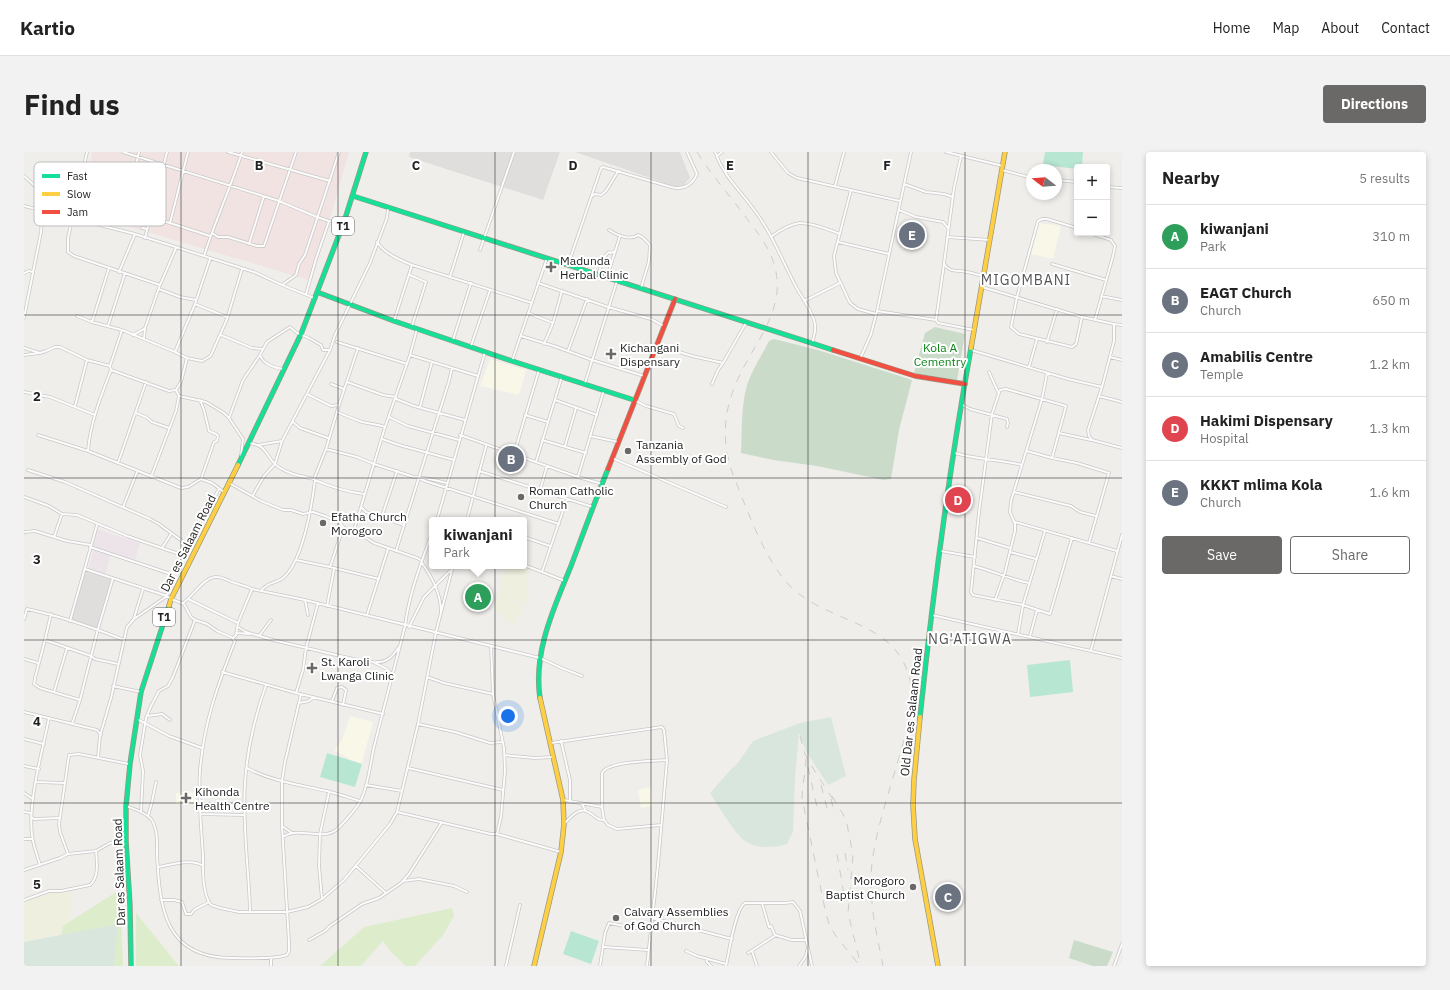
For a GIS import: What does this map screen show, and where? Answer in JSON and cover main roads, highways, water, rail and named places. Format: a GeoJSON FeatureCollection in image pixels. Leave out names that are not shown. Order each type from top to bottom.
{"type":"FeatureCollection","features":[{"type":"Feature","properties":{"kind":"main road","name":"Dar es Salaam Road"},"geometry":{"type":"LineString","coordinates":[[131,966],[126,806],[136,718],[141,692],[169,597],[241,460],[301,334],[344,222],[366,152]]}},
{"type":"Feature","properties":{"kind":"main road","name":"Old Dar es Salaam Road"},"geometry":{"type":"LineString","coordinates":[[938,966],[915,839],[913,805],[914,780],[932,615],[961,404],[1006,152]]}},
{"type":"Feature","properties":{"kind":"main road"},"geometry":{"type":"LineString","coordinates":[[353,196],[915,376],[964,384]]}},
{"type":"Feature","properties":{"kind":"main road"},"geometry":{"type":"LineString","coordinates":[[317,292],[394,321],[539,370],[562,376],[634,400]]}},
{"type":"Feature","properties":{"kind":"main road"},"geometry":{"type":"LineString","coordinates":[[534,966],[561,852],[564,824],[563,800],[542,714],[539,691],[540,658],[546,632],[593,507],[634,400],[676,300]]}},
{"type":"Feature","properties":{"kind":"railway"},"geometry":{"type":"LineString","coordinates":[[697,152],[709,170],[763,240],[772,258],[777,280],[777,296],[773,311],[732,392],[726,416],[725,429],[727,453],[730,465],[757,534],[764,549],[780,575],[789,585],[805,598],[878,635],[892,647],[904,663],[911,685],[911,712],[879,826],[872,865],[872,908],[883,966]]}},
{"type":"Feature","properties":{"kind":"railway"},"geometry":{"type":"LineString","coordinates":[[800,736],[809,762],[834,801]]}},
{"type":"Feature","properties":{"kind":"railway"},"geometry":{"type":"LineString","coordinates":[[806,759],[802,798],[826,914],[830,927],[860,966]]}},
{"type":"Feature","properties":{"kind":"railway"},"geometry":{"type":"LineString","coordinates":[[808,767],[817,807]]}},
{"type":"Feature","properties":{"kind":"railway"},"geometry":{"type":"LineString","coordinates":[[821,785],[829,816]]}},
{"type":"Feature","properties":{"kind":"railway"},"geometry":{"type":"LineString","coordinates":[[832,796],[846,819],[853,855],[848,913],[860,962]]}},
{"type":"Feature","properties":{"kind":"railway"},"geometry":{"type":"LineString","coordinates":[[831,799],[835,815]]}},
{"type":"Feature","properties":{"kind":"railway"},"geometry":{"type":"LineString","coordinates":[[845,853],[848,870]]}},
{"type":"Feature","properties":{"kind":"railway"},"geometry":{"type":"LineString","coordinates":[[837,854],[845,900]]}},
{"type":"Feature","properties":{"kind":"place","name":"KKKT mlima Kola"},"geometry":{"type":"Point","coordinates":[912,235]}},
{"type":"Feature","properties":{"kind":"place","name":"Madunda Herbal Clinic"},"geometry":{"type":"Point","coordinates":[551,267]}},
{"type":"Feature","properties":{"kind":"place","name":"Kichangani Dispensary"},"geometry":{"type":"Point","coordinates":[611,354]}},
{"type":"Feature","properties":{"kind":"place","name":"Tanzania Assembly of God"},"geometry":{"type":"Point","coordinates":[628,451]}},
{"type":"Feature","properties":{"kind":"place","name":"EAGT Church"},"geometry":{"type":"Point","coordinates":[511,459]}},
{"type":"Feature","properties":{"kind":"place","name":"Roman Catholic Church"},"geometry":{"type":"Point","coordinates":[521,497]}},
{"type":"Feature","properties":{"kind":"place","name":"Hakimi Dispensary"},"geometry":{"type":"Point","coordinates":[958,500]}},
{"type":"Feature","properties":{"kind":"place","name":"Efatha Church Morogoro"},"geometry":{"type":"Point","coordinates":[323,523]}},
{"type":"Feature","properties":{"kind":"place","name":"kiwanjani"},"geometry":{"type":"Point","coordinates":[478,597]}},
{"type":"Feature","properties":{"kind":"place","name":"St. Karoli Lwanga Clinic"},"geometry":{"type":"Point","coordinates":[312,668]}},
{"type":"Feature","properties":{"kind":"place","name":"Kihonda Health Centre"},"geometry":{"type":"Point","coordinates":[186,798]}},
{"type":"Feature","properties":{"kind":"place","name":"Morogoro Baptist Church"},"geometry":{"type":"Point","coordinates":[913,887]}},
{"type":"Feature","properties":{"kind":"place","name":"Amabilis Centre"},"geometry":{"type":"Point","coordinates":[948,897]}},
{"type":"Feature","properties":{"kind":"place","name":"Calvary Assemblies of God Church"},"geometry":{"type":"Point","coordinates":[616,918]}},
{"type":"Feature","properties":{"kind":"district","name":"MIGOMBANI"},"geometry":{"type":"Point","coordinates":[1026,280]}},
{"type":"Feature","properties":{"kind":"district","name":"NG'ATIGWA"},"geometry":{"type":"Point","coordinates":[970,639]}},
{"type":"Feature","properties":{"kind":"park label","name":"Kola A Cementry"},"geometry":{"type":"Point","coordinates":[940,354]}}]}
